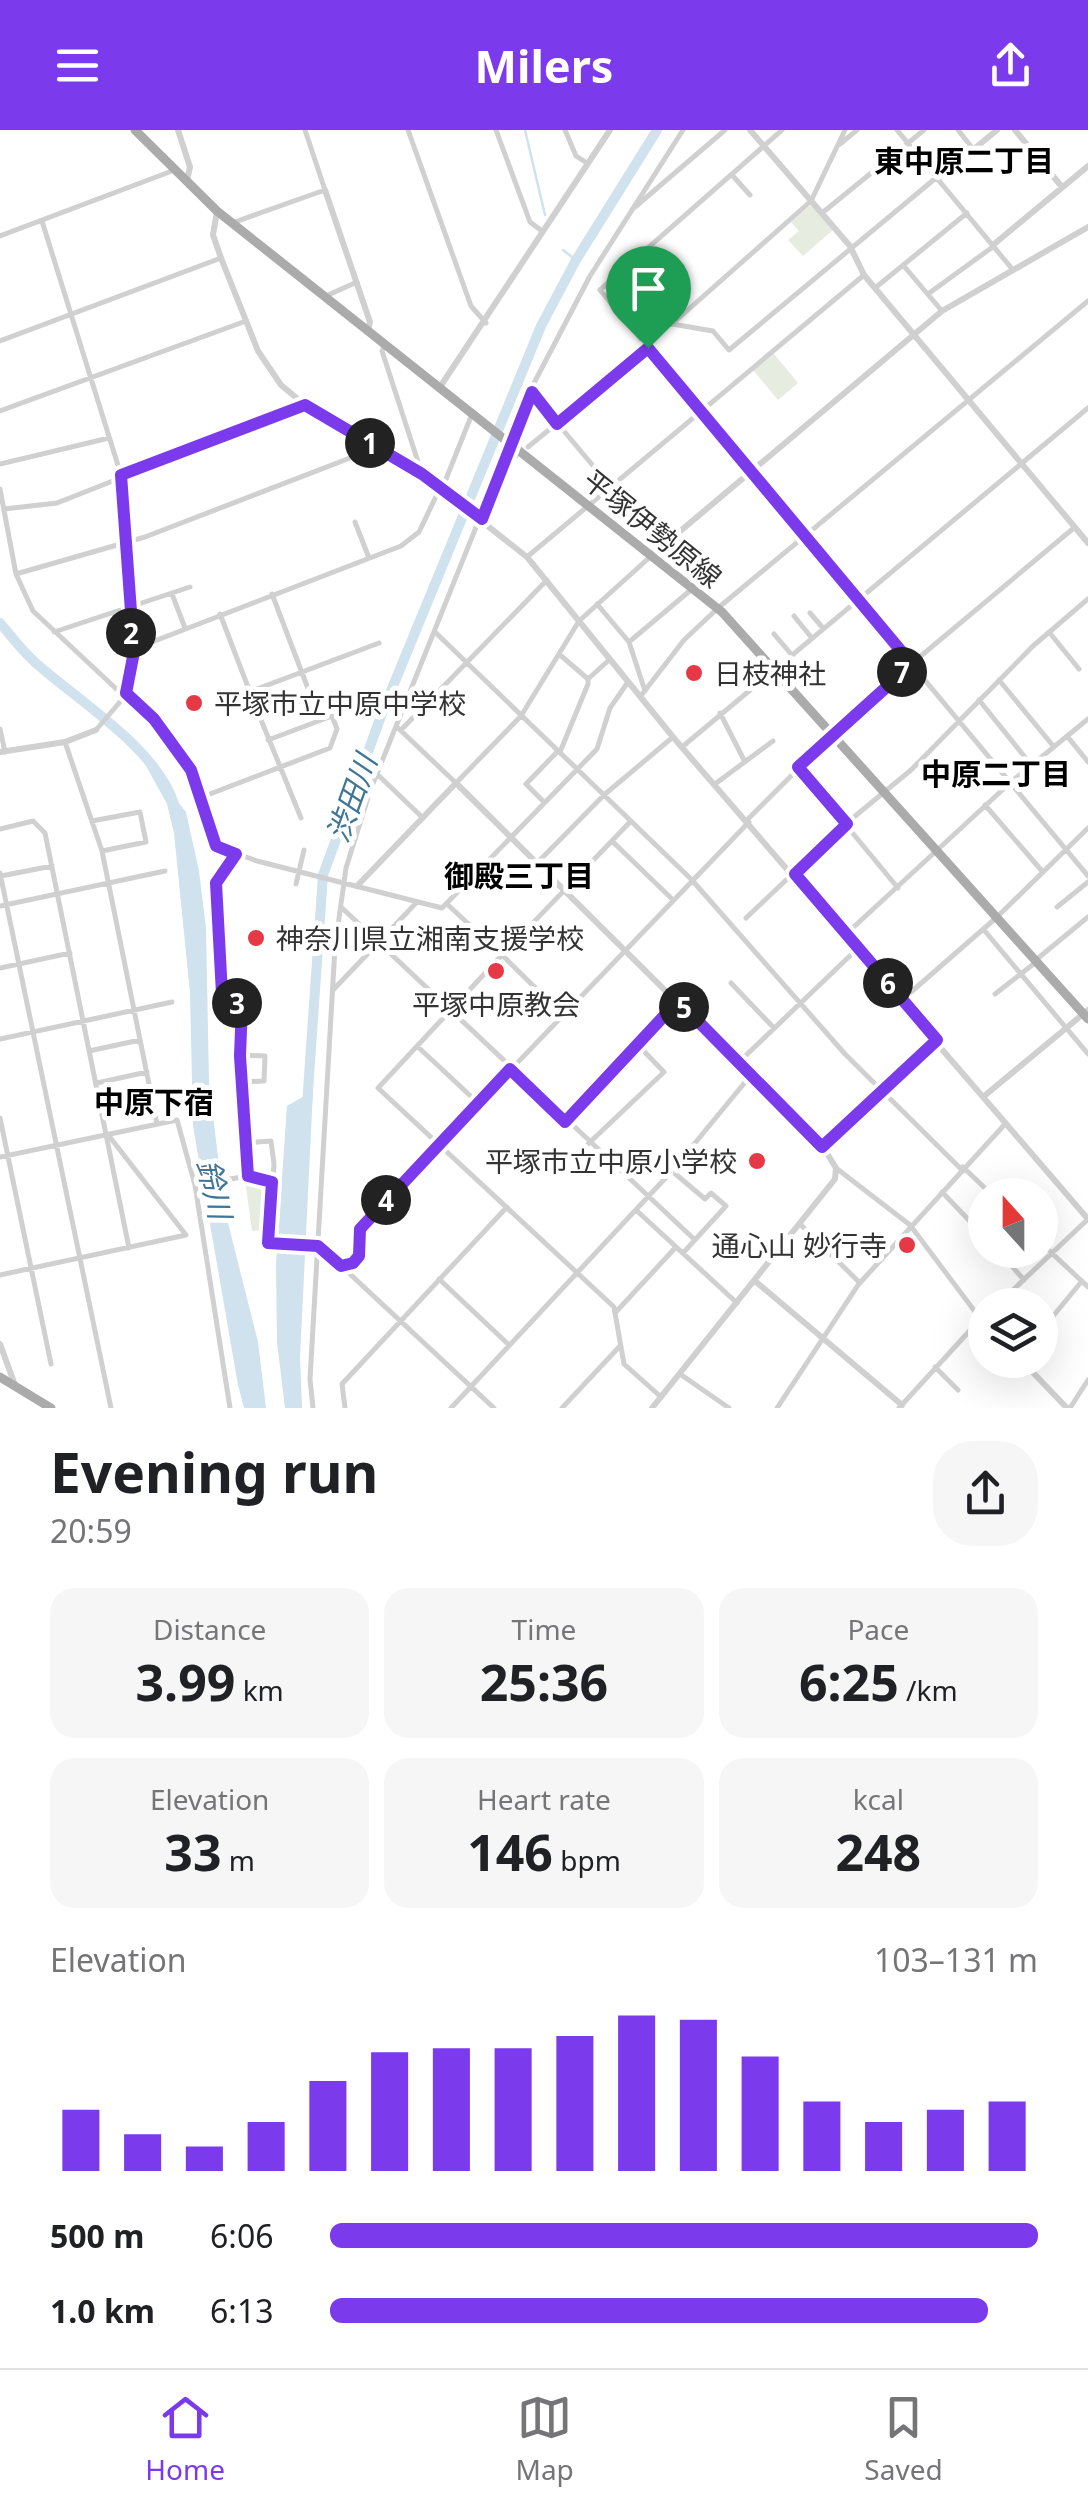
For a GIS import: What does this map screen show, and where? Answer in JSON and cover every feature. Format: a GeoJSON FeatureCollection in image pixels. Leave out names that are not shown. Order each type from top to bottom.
{"type":"FeatureCollection","features":[{"type":"Feature","properties":{"kind":"main road","name":"平塚伊勢原線"},"geometry":{"type":"LineString","coordinates":[[135,130],[172,171],[217,211],[511,444],[657,551],[774,668],[1086,1014]]}},
{"type":"Feature","properties":{"kind":"main road"},"geometry":{"type":"LineString","coordinates":[[0,1378],[51,1408]]}},
{"type":"Feature","properties":{"kind":"street"},"geometry":{"type":"LineString","coordinates":[[178,130],[190,167],[185,183]]}},
{"type":"Feature","properties":{"kind":"street"},"geometry":{"type":"LineString","coordinates":[[304,130],[357,282],[368,330]]}},
{"type":"Feature","properties":{"kind":"street"},"geometry":{"type":"LineString","coordinates":[[408,130],[471,306],[486,324]]}},
{"type":"Feature","properties":{"kind":"street"},"geometry":{"type":"LineString","coordinates":[[496,130],[530,222],[544,233]]}},
{"type":"Feature","properties":{"kind":"street"},"geometry":{"type":"LineString","coordinates":[[565,130],[576,156],[589,164]]}},
{"type":"Feature","properties":{"kind":"street"},"geometry":{"type":"LineString","coordinates":[[440,387],[486,324],[610,130]]}},
{"type":"Feature","properties":{"kind":"street"},"geometry":{"type":"LineString","coordinates":[[313,1408],[332,991],[343,883],[377,774],[399,729],[532,392],[590,276],[683,130]]}},
{"type":"Feature","properties":{"kind":"street"},"geometry":{"type":"LineString","coordinates":[[629,212],[725,130]]}},
{"type":"Feature","properties":{"kind":"street"},"geometry":{"type":"LineString","coordinates":[[750,130],[850,246],[864,275],[1088,543]]}},
{"type":"Feature","properties":{"kind":"street"},"geometry":{"type":"LineString","coordinates":[[782,130],[600,290],[1088,879],[1057,906]]}},
{"type":"Feature","properties":{"kind":"street"},"geometry":{"type":"LineString","coordinates":[[672,324],[812,200],[845,130]]}},
{"type":"Feature","properties":{"kind":"street"},"geometry":{"type":"LineString","coordinates":[[838,146],[857,130]]}},
{"type":"Feature","properties":{"kind":"street"},"geometry":{"type":"LineString","coordinates":[[896,130],[1013,270]]}},
{"type":"Feature","properties":{"kind":"street"},"geometry":{"type":"LineString","coordinates":[[822,213],[924,130]]}},
{"type":"Feature","properties":{"kind":"street"},"geometry":{"type":"LineString","coordinates":[[958,130],[974,149]]}},
{"type":"Feature","properties":{"kind":"street"},"geometry":{"type":"LineString","coordinates":[[633,328],[672,324],[713,331],[729,350],[850,246],[997,130]]}},
{"type":"Feature","properties":{"kind":"street"},"geometry":{"type":"LineString","coordinates":[[1015,130],[1062,187]]}},
{"type":"Feature","properties":{"kind":"street"},"geometry":{"type":"LineString","coordinates":[[928,294],[1088,166]]}},
{"type":"Feature","properties":{"kind":"street"},"geometry":{"type":"LineString","coordinates":[[0,236],[172,171]]}},
{"type":"Feature","properties":{"kind":"street"},"geometry":{"type":"LineString","coordinates":[[732,174],[750,196]]}},
{"type":"Feature","properties":{"kind":"street"},"geometry":{"type":"LineString","coordinates":[[232,223],[325,190]]}},
{"type":"Feature","properties":{"kind":"street"},"geometry":{"type":"LineString","coordinates":[[217,211],[213,236],[271,372],[305,405],[422,474],[527,556],[682,748],[795,874],[1088,1219],[1058,1245]]}},
{"type":"Feature","properties":{"kind":"street"},"geometry":{"type":"LineString","coordinates":[[875,288],[967,213]]}},
{"type":"Feature","properties":{"kind":"street"},"geometry":{"type":"LineString","coordinates":[[0,728],[2,752],[65,742],[96,730],[125,695],[134,652],[121,475],[42,221]]}},
{"type":"Feature","properties":{"kind":"street"},"geometry":{"type":"LineString","coordinates":[[357,886],[521,716],[579,620],[942,311],[1088,227]]}},
{"type":"Feature","properties":{"kind":"street"},"geometry":{"type":"LineString","coordinates":[[0,341],[221,258]]}},
{"type":"Feature","properties":{"kind":"street"},"geometry":{"type":"LineString","coordinates":[[904,265],[942,311]]}},
{"type":"Feature","properties":{"kind":"street"},"geometry":{"type":"LineString","coordinates":[[527,556],[864,275]]}},
{"type":"Feature","properties":{"kind":"street"},"geometry":{"type":"LineString","coordinates":[[326,296],[357,282]]}},
{"type":"Feature","properties":{"kind":"street"},"geometry":{"type":"LineString","coordinates":[[642,694],[684,640],[718,608],[1088,301]]}},
{"type":"Feature","properties":{"kind":"street"},"geometry":{"type":"LineString","coordinates":[[0,411],[246,320]]}},
{"type":"Feature","properties":{"kind":"street"},"geometry":{"type":"LineString","coordinates":[[385,344],[382,351],[422,474]]}},
{"type":"Feature","properties":{"kind":"street"},"geometry":{"type":"LineString","coordinates":[[528,447],[648,348]]}},
{"type":"Feature","properties":{"kind":"street"},"geometry":{"type":"LineString","coordinates":[[532,392],[657,551]]}},
{"type":"Feature","properties":{"kind":"street"},"geometry":{"type":"LineString","coordinates":[[4,509],[57,503],[305,405]]}},
{"type":"Feature","properties":{"kind":"street"},"geometry":{"type":"LineString","coordinates":[[682,748],[1088,408]]}},
{"type":"Feature","properties":{"kind":"street"},"geometry":{"type":"LineString","coordinates":[[134,652],[185,628],[411,541],[442,489],[474,415]]}},
{"type":"Feature","properties":{"kind":"street"},"geometry":{"type":"LineString","coordinates":[[0,464],[110,438]]}},
{"type":"Feature","properties":{"kind":"street"},"geometry":{"type":"LineString","coordinates":[[16,574],[126,544],[378,448]]}},
{"type":"Feature","properties":{"kind":"street"},"geometry":{"type":"LineString","coordinates":[[500,469],[516,456]]}},
{"type":"Feature","properties":{"kind":"street"},"geometry":{"type":"LineString","coordinates":[[0,489],[16,574],[33,610],[172,741],[202,797],[211,838],[216,846],[236,854],[442,908],[596,749],[610,708],[628,682]]}},
{"type":"Feature","properties":{"kind":"street"},"geometry":{"type":"LineString","coordinates":[[354,522],[369,558]]}},
{"type":"Feature","properties":{"kind":"street"},"geometry":{"type":"LineString","coordinates":[[341,1266],[353,1263],[359,1256],[360,1229],[798,767],[832,733],[1075,527]]}},
{"type":"Feature","properties":{"kind":"street"},"geometry":{"type":"LineString","coordinates":[[399,729],[547,580]]}},
{"type":"Feature","properties":{"kind":"street"},"geometry":{"type":"LineString","coordinates":[[54,632],[190,587]]}},
{"type":"Feature","properties":{"kind":"street"},"geometry":{"type":"LineString","coordinates":[[630,642],[694,587]]}},
{"type":"Feature","properties":{"kind":"street"},"geometry":{"type":"LineString","coordinates":[[172,594],[185,628]]}},
{"type":"Feature","properties":{"kind":"street"},"geometry":{"type":"LineString","coordinates":[[272,594],[320,720]]}},
{"type":"Feature","properties":{"kind":"street"},"geometry":{"type":"LineString","coordinates":[[746,918],[885,794],[998,680],[1088,599]]}},
{"type":"Feature","properties":{"kind":"street"},"geometry":{"type":"LineString","coordinates":[[598,604],[630,642],[642,694]]}},
{"type":"Feature","properties":{"kind":"street"},"geometry":{"type":"LineString","coordinates":[[810,613],[823,628]]}},
{"type":"Feature","properties":{"kind":"street"},"geometry":{"type":"LineString","coordinates":[[220,614],[300,818]]}},
{"type":"Feature","properties":{"kind":"street"},"geometry":{"type":"LineString","coordinates":[[794,616],[812,637]]}},
{"type":"Feature","properties":{"kind":"street"},"geometry":{"type":"LineString","coordinates":[[435,632],[691,879],[882,1092],[973,1178]]}},
{"type":"Feature","properties":{"kind":"street"},"geometry":{"type":"LineString","coordinates":[[1049,632],[1079,669]]}},
{"type":"Feature","properties":{"kind":"street"},"geometry":{"type":"LineString","coordinates":[[774,634],[791,654]]}},
{"type":"Feature","properties":{"kind":"street"},"geometry":{"type":"LineString","coordinates":[[249,692],[379,644]]}},
{"type":"Feature","properties":{"kind":"street"},"geometry":{"type":"LineString","coordinates":[[559,654],[588,679]]}},
{"type":"Feature","properties":{"kind":"street"},"geometry":{"type":"LineString","coordinates":[[544,802],[526,784],[559,752],[588,679],[610,660]]}},
{"type":"Feature","properties":{"kind":"street"},"geometry":{"type":"LineString","coordinates":[[998,680],[1054,748]]}},
{"type":"Feature","properties":{"kind":"street"},"geometry":{"type":"LineString","coordinates":[[255,705],[278,710],[312,697]]}},
{"type":"Feature","properties":{"kind":"street"},"geometry":{"type":"LineString","coordinates":[[979,700],[1032,766]]}},
{"type":"Feature","properties":{"kind":"street"},"geometry":{"type":"LineString","coordinates":[[720,713],[744,761]]}},
{"type":"Feature","properties":{"kind":"street"},"geometry":{"type":"LineString","coordinates":[[202,797],[330,748],[337,729],[332,716],[268,740]]}},
{"type":"Feature","properties":{"kind":"street"},"geometry":{"type":"LineString","coordinates":[[846,935],[1011,782],[1088,719]]}},
{"type":"Feature","properties":{"kind":"street"},"geometry":{"type":"LineString","coordinates":[[399,729],[625,946],[822,1147],[836,1168],[910,1225],[968,1298]]}},
{"type":"Feature","properties":{"kind":"street"},"geometry":{"type":"LineString","coordinates":[[1067,736],[1088,762]]}},
{"type":"Feature","properties":{"kind":"street"},"geometry":{"type":"LineString","coordinates":[[538,862],[604,795],[673,737]]}},
{"type":"Feature","properties":{"kind":"street"},"geometry":{"type":"LineString","coordinates":[[715,784],[773,741]]}},
{"type":"Feature","properties":{"kind":"street"},"geometry":{"type":"LineString","coordinates":[[65,742],[102,851],[157,1124]]}},
{"type":"Feature","properties":{"kind":"street"},"geometry":{"type":"LineString","coordinates":[[798,767],[898,888]]}},
{"type":"Feature","properties":{"kind":"street"},"geometry":{"type":"LineString","coordinates":[[377,774],[422,818]]}},
{"type":"Feature","properties":{"kind":"street"},"geometry":{"type":"LineString","coordinates":[[986,805],[1042,872]]}},
{"type":"Feature","properties":{"kind":"street"},"geometry":{"type":"LineString","coordinates":[[92,821],[140,812],[146,842],[102,851]]}},
{"type":"Feature","properties":{"kind":"street"},"geometry":{"type":"LineString","coordinates":[[0,829],[26,821],[38,822],[52,866],[129,1248]]}},
{"type":"Feature","properties":{"kind":"street"},"geometry":{"type":"LineString","coordinates":[[631,822],[378,1088],[615,1312],[624,1364],[661,1397]]}},
{"type":"Feature","properties":{"kind":"street"},"geometry":{"type":"LineString","coordinates":[[902,999],[983,930],[1088,828]]}},
{"type":"Feature","properties":{"kind":"street"},"geometry":{"type":"LineString","coordinates":[[612,841],[672,899]]}},
{"type":"Feature","properties":{"kind":"street"},"geometry":{"type":"LineString","coordinates":[[296,884],[304,850]]}},
{"type":"Feature","properties":{"kind":"street"},"geometry":{"type":"LineString","coordinates":[[236,854],[216,883],[222,994],[226,1001],[242,1004],[239,1115],[248,1176]]}},
{"type":"Feature","properties":{"kind":"street"},"geometry":{"type":"LineString","coordinates":[[52,866],[0,875],[3,906],[112,1408]]}},
{"type":"Feature","properties":{"kind":"street"},"geometry":{"type":"LineString","coordinates":[[3,906],[165,871]]}},
{"type":"Feature","properties":{"kind":"street"},"geometry":{"type":"LineString","coordinates":[[332,991],[417,902]]}},
{"type":"Feature","properties":{"kind":"street"},"geometry":{"type":"LineString","coordinates":[[447,904],[560,1014]]}},
{"type":"Feature","properties":{"kind":"street"},"geometry":{"type":"LineString","coordinates":[[340,905],[588,1144],[694,1240]]}},
{"type":"Feature","properties":{"kind":"street"},"geometry":{"type":"LineString","coordinates":[[995,994],[1088,918]]}},
{"type":"Feature","properties":{"kind":"street"},"geometry":{"type":"LineString","coordinates":[[983,930],[1088,1054]]}},
{"type":"Feature","properties":{"kind":"street"},"geometry":{"type":"LineString","coordinates":[[739,1062],[858,949]]}},
{"type":"Feature","properties":{"kind":"street"},"geometry":{"type":"LineString","coordinates":[[0,968],[70,953]]}},
{"type":"Feature","properties":{"kind":"street"},"geometry":{"type":"LineString","coordinates":[[731,983],[774,1028]]}},
{"type":"Feature","properties":{"kind":"street"},"geometry":{"type":"LineString","coordinates":[[565,1122],[678,1001]]}},
{"type":"Feature","properties":{"kind":"street"},"geometry":{"type":"LineString","coordinates":[[0,1039],[172,1002]]}},
{"type":"Feature","properties":{"kind":"street"},"geometry":{"type":"LineString","coordinates":[[983,1096],[1086,1014]]}},
{"type":"Feature","properties":{"kind":"street"},"geometry":{"type":"LineString","coordinates":[[90,1051],[140,1040]]}},
{"type":"Feature","properties":{"kind":"street"},"geometry":{"type":"LineString","coordinates":[[822,1147],[937,1040]]}},
{"type":"Feature","properties":{"kind":"street"},"geometry":{"type":"LineString","coordinates":[[588,1144],[664,1072],[637,1044]]}},
{"type":"Feature","properties":{"kind":"street"},"geometry":{"type":"LineString","coordinates":[[417,1046],[478,1103]]}},
{"type":"Feature","properties":{"kind":"street"},"geometry":{"type":"LineString","coordinates":[[240,1056],[265,1056],[264,1081],[241,1082]]}},
{"type":"Feature","properties":{"kind":"street"},"geometry":{"type":"LineString","coordinates":[[97,1083],[147,1072]]}},
{"type":"Feature","properties":{"kind":"street"},"geometry":{"type":"LineString","coordinates":[[452,1408],[648,1198],[752,1074]]}},
{"type":"Feature","properties":{"kind":"street"},"geometry":{"type":"LineString","coordinates":[[0,1118],[4,1156],[51,1364]]}},
{"type":"Feature","properties":{"kind":"street"},"geometry":{"type":"LineString","coordinates":[[4,1156],[177,1120],[195,1185],[230,1408]]}},
{"type":"Feature","properties":{"kind":"street"},"geometry":{"type":"LineString","coordinates":[[777,1408],[860,1283],[1006,1123]]}},
{"type":"Feature","properties":{"kind":"street"},"geometry":{"type":"LineString","coordinates":[[0,1275],[186,1236],[108,1135]]}},
{"type":"Feature","properties":{"kind":"street"},"geometry":{"type":"LineString","coordinates":[[246,1143],[270,1141],[268,1243],[318,1246],[494,1408]]}},
{"type":"Feature","properties":{"kind":"street"},"geometry":{"type":"LineString","coordinates":[[652,1408],[835,1180],[836,1168]]}},
{"type":"Feature","properties":{"kind":"street"},"geometry":{"type":"LineString","coordinates":[[672,1171],[705,1198],[711,1193],[726,1206],[682,1253]]}},
{"type":"Feature","properties":{"kind":"street"},"geometry":{"type":"LineString","coordinates":[[195,1185],[248,1176],[272,1182]]}},
{"type":"Feature","properties":{"kind":"street"},"geometry":{"type":"LineString","coordinates":[[941,1191],[968,1219]]}},
{"type":"Feature","properties":{"kind":"street"},"geometry":{"type":"LineString","coordinates":[[345,1408],[342,1384],[508,1207]]}},
{"type":"Feature","properties":{"kind":"street"},"geometry":{"type":"LineString","coordinates":[[636,1210],[737,1303]]}},
{"type":"Feature","properties":{"kind":"street"},"geometry":{"type":"LineString","coordinates":[[800,1224],[860,1283]]}},
{"type":"Feature","properties":{"kind":"street"},"geometry":{"type":"LineString","coordinates":[[615,1312],[676,1247]]}},
{"type":"Feature","properties":{"kind":"street"},"geometry":{"type":"LineString","coordinates":[[1058,1259],[1088,1287]]}},
{"type":"Feature","properties":{"kind":"street"},"geometry":{"type":"LineString","coordinates":[[1014,1268],[1024,1280]]}},
{"type":"Feature","properties":{"kind":"street"},"geometry":{"type":"LineString","coordinates":[[1015,1288],[1035,1268]]}},
{"type":"Feature","properties":{"kind":"street"},"geometry":{"type":"LineString","coordinates":[[440,1280],[510,1346]]}},
{"type":"Feature","properties":{"kind":"street"},"geometry":{"type":"LineString","coordinates":[[755,1281],[902,1407],[968,1331]]}},
{"type":"Feature","properties":{"kind":"street"},"geometry":{"type":"LineString","coordinates":[[1058,1310],[1082,1281]]}},
{"type":"Feature","properties":{"kind":"street"},"geometry":{"type":"LineString","coordinates":[[0,1344],[16,1386]]}},
{"type":"Feature","properties":{"kind":"street"},"geometry":{"type":"LineString","coordinates":[[562,1408],[620,1346]]}},
{"type":"Feature","properties":{"kind":"street"},"geometry":{"type":"LineString","coordinates":[[935,1367],[958,1390]]}},
{"type":"Feature","properties":{"kind":"street"},"geometry":{"type":"LineString","coordinates":[[680,1374],[729,1408]]}},
{"type":"Feature","properties":{"kind":"street"},"geometry":{"type":"LineString","coordinates":[[1039,1378],[1069,1408],[1088,1380]]}},
{"type":"Feature","properties":{"kind":"shaded area"},"geometry":{"type":"Polygon","coordinates":[[[811,205],[834,229],[803,256],[788,240],[799,231],[791,222],[811,205]]]}},
{"type":"Feature","properties":{"kind":"shaded area"},"geometry":{"type":"Polygon","coordinates":[[[774,354],[798,383],[778,400],[753,370],[774,354]]]}},
{"type":"Feature","properties":{"kind":"shaded area"},"geometry":{"type":"Polygon","coordinates":[[[245,1180],[270,1185],[267,1230],[252,1231],[245,1180]]]}},
{"type":"Feature","properties":{"kind":"water"},"geometry":{"type":"Polygon","coordinates":[[[139,753],[186,812],[199,871],[206,928],[209,1082],[224,1207],[258,1342],[266,1408],[244,1408],[238,1385],[193,1126],[190,993],[174,833],[167,804],[139,753]]]}},
{"type":"Feature","properties":{"kind":"water"},"geometry":{"type":"Polygon","coordinates":[[[313,1091],[300,1357],[302,1408],[285,1408],[277,1342],[276,1264],[287,1106],[313,1091]]]}},
{"type":"Feature","properties":{"kind":"waterway"},"geometry":{"type":"LineString","coordinates":[[525,130],[545,215]]}},
{"type":"Feature","properties":{"kind":"waterway","name":"渋田川"},"geometry":{"type":"LineString","coordinates":[[307,1105],[323,875],[384,708],[541,326],[576,260],[657,130]]}},
{"type":"Feature","properties":{"kind":"waterway"},"geometry":{"type":"LineString","coordinates":[[563,250],[576,260]]}},
{"type":"Feature","properties":{"kind":"waterway","name":"鈴川"},"geometry":{"type":"LineString","coordinates":[[0,623],[32,659],[134,745],[165,784],[174,804]]}},
{"type":"Feature","properties":{"kind":"place","name":"日枝神社"},"geometry":{"type":"Point","coordinates":[694,673]}},
{"type":"Feature","properties":{"kind":"place","name":"平塚市立中原中学校"},"geometry":{"type":"Point","coordinates":[194,703]}},
{"type":"Feature","properties":{"kind":"place","name":"神奈川県立湘南支援学校"},"geometry":{"type":"Point","coordinates":[256,938]}},
{"type":"Feature","properties":{"kind":"place","name":"平塚中原教会"},"geometry":{"type":"Point","coordinates":[496,971]}},
{"type":"Feature","properties":{"kind":"place","name":"平塚市立中原小学校"},"geometry":{"type":"Point","coordinates":[757,1161]}},
{"type":"Feature","properties":{"kind":"place","name":"通心山 妙行寺"},"geometry":{"type":"Point","coordinates":[907,1245]}},
{"type":"Feature","properties":{"kind":"district","name":"東中原二丁目"},"geometry":{"type":"Point","coordinates":[964,160]}},
{"type":"Feature","properties":{"kind":"district","name":"中原二丁目"},"geometry":{"type":"Point","coordinates":[996,773]}},
{"type":"Feature","properties":{"kind":"district","name":"御殿三丁目"},"geometry":{"type":"Point","coordinates":[519,875]}},
{"type":"Feature","properties":{"kind":"district","name":"中原下宿"},"geometry":{"type":"Point","coordinates":[154,1101]}},
{"type":"Feature","properties":{"kind":"route"},"geometry":{"type":"LineString","coordinates":[[648,348],[912,664],[861,706],[798,767],[847,824],[795,874],[937,1040],[822,1147],[678,1001],[565,1122],[510,1069],[360,1229],[359,1256],[353,1263],[341,1266],[318,1246],[268,1243],[272,1182],[248,1176],[240,1056],[242,1004],[226,1001],[222,994],[216,883],[236,854],[216,846],[191,770],[154,719],[126,693],[134,652],[121,475],[305,405],[422,474],[482,519],[532,392],[557,424],[648,348]]}}]}
